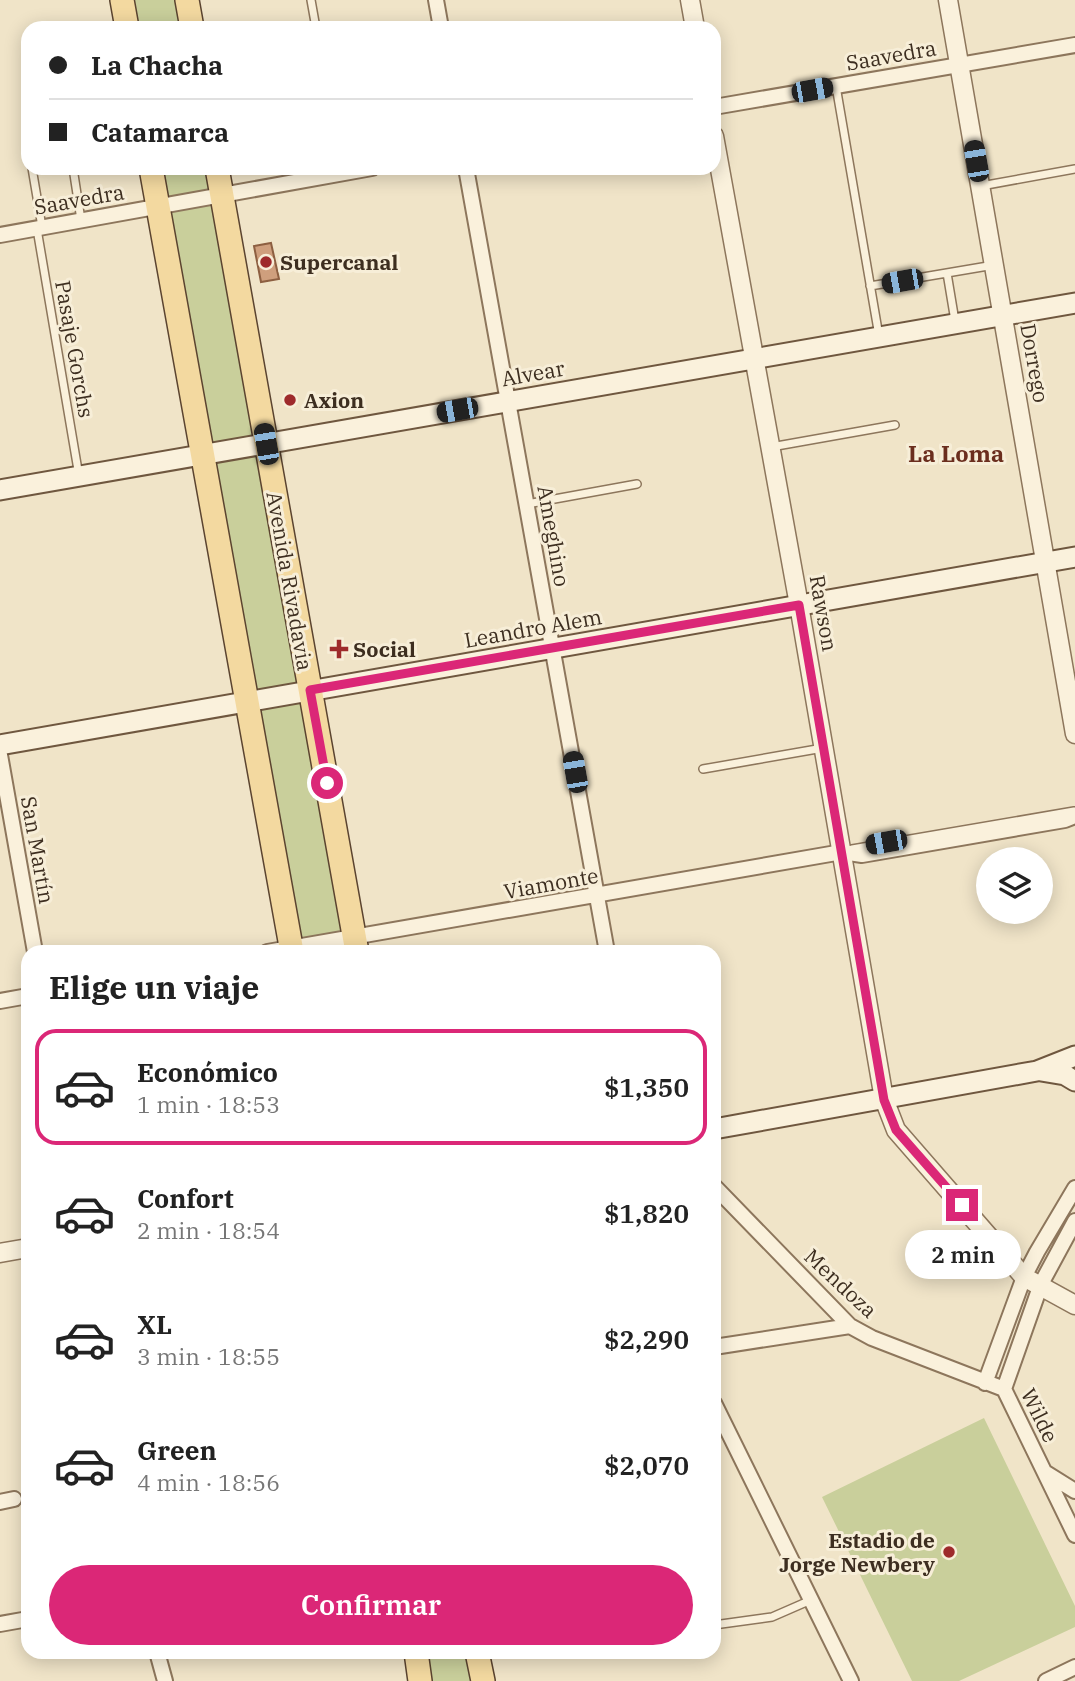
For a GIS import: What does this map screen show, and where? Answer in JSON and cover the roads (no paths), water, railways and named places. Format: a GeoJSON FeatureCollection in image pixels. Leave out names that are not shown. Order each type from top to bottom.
{"type":"FeatureCollection","features":[{"type":"Feature","properties":{"kind":"main road"},"geometry":{"type":"LineString","coordinates":[[122,0],[126,21]]}},
{"type":"Feature","properties":{"kind":"main road"},"geometry":{"type":"LineString","coordinates":[[187,0],[191,21]]}},
{"type":"Feature","properties":{"kind":"main road"},"geometry":{"type":"LineString","coordinates":[[152,175],[290,945]]}},
{"type":"Feature","properties":{"kind":"main road","name":"Avenida Rivadavia"},"geometry":{"type":"LineString","coordinates":[[218,175],[356,945]]}},
{"type":"Feature","properties":{"kind":"main road","name":"Alvear"},"geometry":{"type":"LineString","coordinates":[[0,490],[1075,303]]}},
{"type":"Feature","properties":{"kind":"main road","name":"Leandro Alem"},"geometry":{"type":"LineString","coordinates":[[0,745],[1075,557]]}},
{"type":"Feature","properties":{"kind":"main road"},"geometry":{"type":"LineString","coordinates":[[721,1128],[1037,1071],[1075,1056]]}},
{"type":"Feature","properties":{"kind":"main road"},"geometry":{"type":"LineString","coordinates":[[1037,1071],[1065,1075],[1075,1081]]}},
{"type":"Feature","properties":{"kind":"main road"},"geometry":{"type":"LineString","coordinates":[[417,1659],[420,1681]]}},
{"type":"Feature","properties":{"kind":"main road"},"geometry":{"type":"LineString","coordinates":[[478,1659],[483,1681]]}},
{"type":"Feature","properties":{"kind":"street"},"geometry":{"type":"LineString","coordinates":[[436,0],[440,21]]}},
{"type":"Feature","properties":{"kind":"street"},"geometry":{"type":"LineString","coordinates":[[690,0],[694,21]]}},
{"type":"Feature","properties":{"kind":"street","name":"Dorrego"},"geometry":{"type":"LineString","coordinates":[[947,0],[1075,734]]}},
{"type":"Feature","properties":{"kind":"street","name":"Saavedra"},"geometry":{"type":"LineString","coordinates":[[721,106],[1075,45]]}},
{"type":"Feature","properties":{"kind":"street","name":"Saavedra"},"geometry":{"type":"LineString","coordinates":[[0,235],[320,175]]}},
{"type":"Feature","properties":{"kind":"street","name":"Ameghino"},"geometry":{"type":"LineString","coordinates":[[467,175],[606,945]]}},
{"type":"Feature","properties":{"kind":"street","name":"Rawson"},"geometry":{"type":"LineString","coordinates":[[721,175],[799,605],[884,1100],[896,1130],[1032,1281],[1075,1305]]}},
{"type":"Feature","properties":{"kind":"street","name":"San Martín"},"geometry":{"type":"LineString","coordinates":[[0,755],[34,945]]}},
{"type":"Feature","properties":{"kind":"street","name":"Viamonte"},"geometry":{"type":"LineString","coordinates":[[356,945],[597,896],[842,852],[862,855],[1065,820],[1075,813]]}},
{"type":"Feature","properties":{"kind":"street"},"geometry":{"type":"LineString","coordinates":[[0,1001],[21,997]]}},
{"type":"Feature","properties":{"kind":"street"},"geometry":{"type":"LineString","coordinates":[[1004,1389],[1037,1252],[1075,1188]]}},
{"type":"Feature","properties":{"kind":"street","name":"Mendoza"},"geometry":{"type":"LineString","coordinates":[[721,1193],[850,1326],[872,1338],[1004,1389]]}},
{"type":"Feature","properties":{"kind":"street"},"geometry":{"type":"LineString","coordinates":[[985,1383],[1032,1281],[1075,1221]]}},
{"type":"Feature","properties":{"kind":"street"},"geometry":{"type":"LineString","coordinates":[[0,1253],[21,1249]]}},
{"type":"Feature","properties":{"kind":"street"},"geometry":{"type":"LineString","coordinates":[[721,1346],[850,1326]]}},
{"type":"Feature","properties":{"kind":"street","name":"Wilde"},"geometry":{"type":"LineString","coordinates":[[1004,1389],[1075,1535]]}},
{"type":"Feature","properties":{"kind":"street"},"geometry":{"type":"LineString","coordinates":[[721,1417],[850,1681]]}},
{"type":"Feature","properties":{"kind":"street"},"geometry":{"type":"LineString","coordinates":[[1045,1472],[1075,1491]]}},
{"type":"Feature","properties":{"kind":"street"},"geometry":{"type":"LineString","coordinates":[[0,1624],[21,1620]]}},
{"type":"Feature","properties":{"kind":"street"},"geometry":{"type":"LineString","coordinates":[[159,1659],[164,1677]]}},
{"type":"Feature","properties":{"kind":"street"},"geometry":{"type":"LineString","coordinates":[[164,1659],[164,1677]]}},
{"type":"Feature","properties":{"kind":"street"},"geometry":{"type":"LineString","coordinates":[[1046,1681],[1075,1667]]}},
{"type":"Feature","properties":{"kind":"lane"},"geometry":{"type":"LineString","coordinates":[[311,0],[315,21]]}},
{"type":"Feature","properties":{"kind":"lane"},"geometry":{"type":"LineString","coordinates":[[836,86],[879,337]]}},
{"type":"Feature","properties":{"kind":"lane"},"geometry":{"type":"LineString","coordinates":[[980,186],[1075,169]]}},
{"type":"Feature","properties":{"kind":"lane","name":"Pasaje Gorchs"},"geometry":{"type":"LineString","coordinates":[[33,175],[79,476]]}},
{"type":"Feature","properties":{"kind":"lane"},"geometry":{"type":"LineString","coordinates":[[74,175],[81,220]]}},
{"type":"Feature","properties":{"kind":"lane"},"geometry":{"type":"LineString","coordinates":[[870,286],[994,265]]}},
{"type":"Feature","properties":{"kind":"lane"},"geometry":{"type":"LineString","coordinates":[[947,273],[955,324]]}},
{"type":"Feature","properties":{"kind":"lane"},"geometry":{"type":"LineString","coordinates":[[770,447],[895,425]]}},
{"type":"Feature","properties":{"kind":"lane"},"geometry":{"type":"LineString","coordinates":[[527,504],[637,484]]}},
{"type":"Feature","properties":{"kind":"lane"},"geometry":{"type":"LineString","coordinates":[[703,768],[824,748]]}},
{"type":"Feature","properties":{"kind":"lane"},"geometry":{"type":"LineString","coordinates":[[721,1624],[772,1617],[811,1600]]}},
{"type":"Feature","properties":{"kind":"place","name":"Supercanal"},"geometry":{"type":"Point","coordinates":[266,262]}},
{"type":"Feature","properties":{"kind":"place","name":"Axion"},"geometry":{"type":"Point","coordinates":[290,400]}},
{"type":"Feature","properties":{"kind":"place","name":"Social"},"geometry":{"type":"Point","coordinates":[339,649]}},
{"type":"Feature","properties":{"kind":"place","name":"Estadio de Jorge Newbery"},"geometry":{"type":"Point","coordinates":[949,1552]}},
{"type":"Feature","properties":{"kind":"district","name":"La Loma"},"geometry":{"type":"Point","coordinates":[956,453]}}]}
